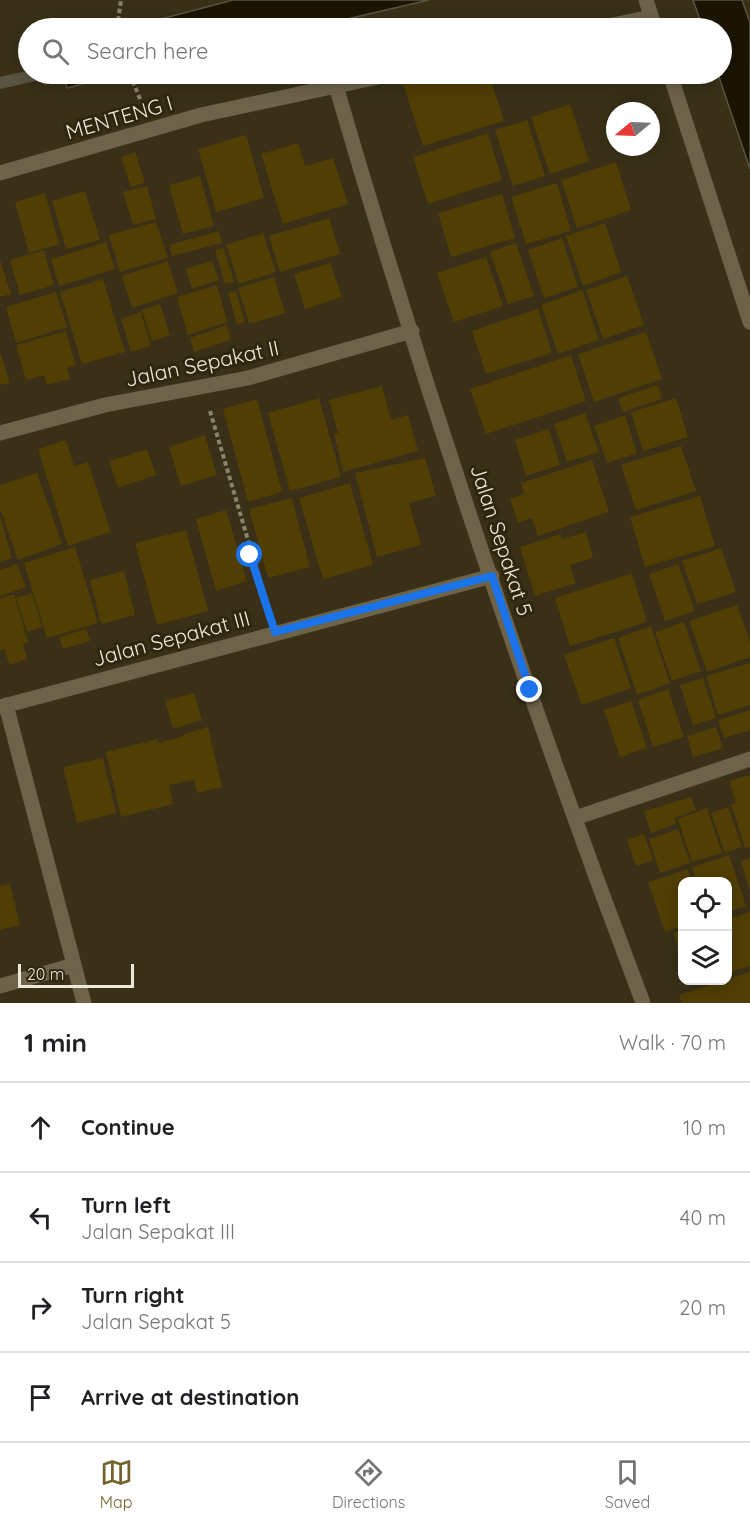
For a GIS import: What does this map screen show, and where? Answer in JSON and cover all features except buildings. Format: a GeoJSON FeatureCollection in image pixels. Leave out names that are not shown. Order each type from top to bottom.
{"type":"FeatureCollection","features":[{"type":"Feature","properties":{"kind":"street"},"geometry":{"type":"LineString","coordinates":[[646,0],[651,18]]}},
{"type":"Feature","properties":{"kind":"street","name":"MENTENG I"},"geometry":{"type":"LineString","coordinates":[[0,173],[201,115],[345,84]]}},
{"type":"Feature","properties":{"kind":"street"},"geometry":{"type":"LineString","coordinates":[[673,84],[750,322]]}},
{"type":"Feature","properties":{"kind":"street","name":"Jalan Sepakat 5"},"geometry":{"type":"LineString","coordinates":[[336,86],[412,331],[492,576],[575,818],[643,1003]]}},
{"type":"Feature","properties":{"kind":"street","name":"Jalan Sepakat II"},"geometry":{"type":"LineString","coordinates":[[0,433],[105,405],[248,378],[412,331]]}},
{"type":"Feature","properties":{"kind":"street","name":"Jalan Sepakat III"},"geometry":{"type":"LineString","coordinates":[[3,706],[492,576]]}},
{"type":"Feature","properties":{"kind":"street"},"geometry":{"type":"LineString","coordinates":[[3,706],[84,1003]]}},
{"type":"Feature","properties":{"kind":"street"},"geometry":{"type":"LineString","coordinates":[[575,818],[750,759]]}},
{"type":"Feature","properties":{"kind":"street"},"geometry":{"type":"LineString","coordinates":[[0,986],[74,965]]}},
{"type":"Feature","properties":{"kind":"path"},"geometry":{"type":"LineString","coordinates":[[118,18],[121,0]]}},
{"type":"Feature","properties":{"kind":"path"},"geometry":{"type":"LineString","coordinates":[[202,386],[224,454],[250,555],[275,632]]}},
{"type":"Feature","properties":{"kind":"shaded area"},"geometry":{"type":"Polygon","coordinates":[[[233,0],[429,0],[351,18],[165,18],[233,0]]]}},
{"type":"Feature","properties":{"kind":"shaded area"},"geometry":{"type":"Polygon","coordinates":[[[693,0],[742,0],[750,23],[750,169],[721,84],[732,84],[732,18],[699,18],[693,0]]]}},
{"type":"Feature","properties":{"kind":"shaded area"},"geometry":{"type":"Polygon","coordinates":[[[66,84],[82,84],[67,88],[66,84]]]}},
{"type":"Feature","properties":{"kind":"waterway"},"geometry":{"type":"LineString","coordinates":[[0,83],[18,79]]}},
{"type":"Feature","properties":{"kind":"route"},"geometry":{"type":"LineString","coordinates":[[250,555],[275,632],[492,576],[530,690]]}}]}
